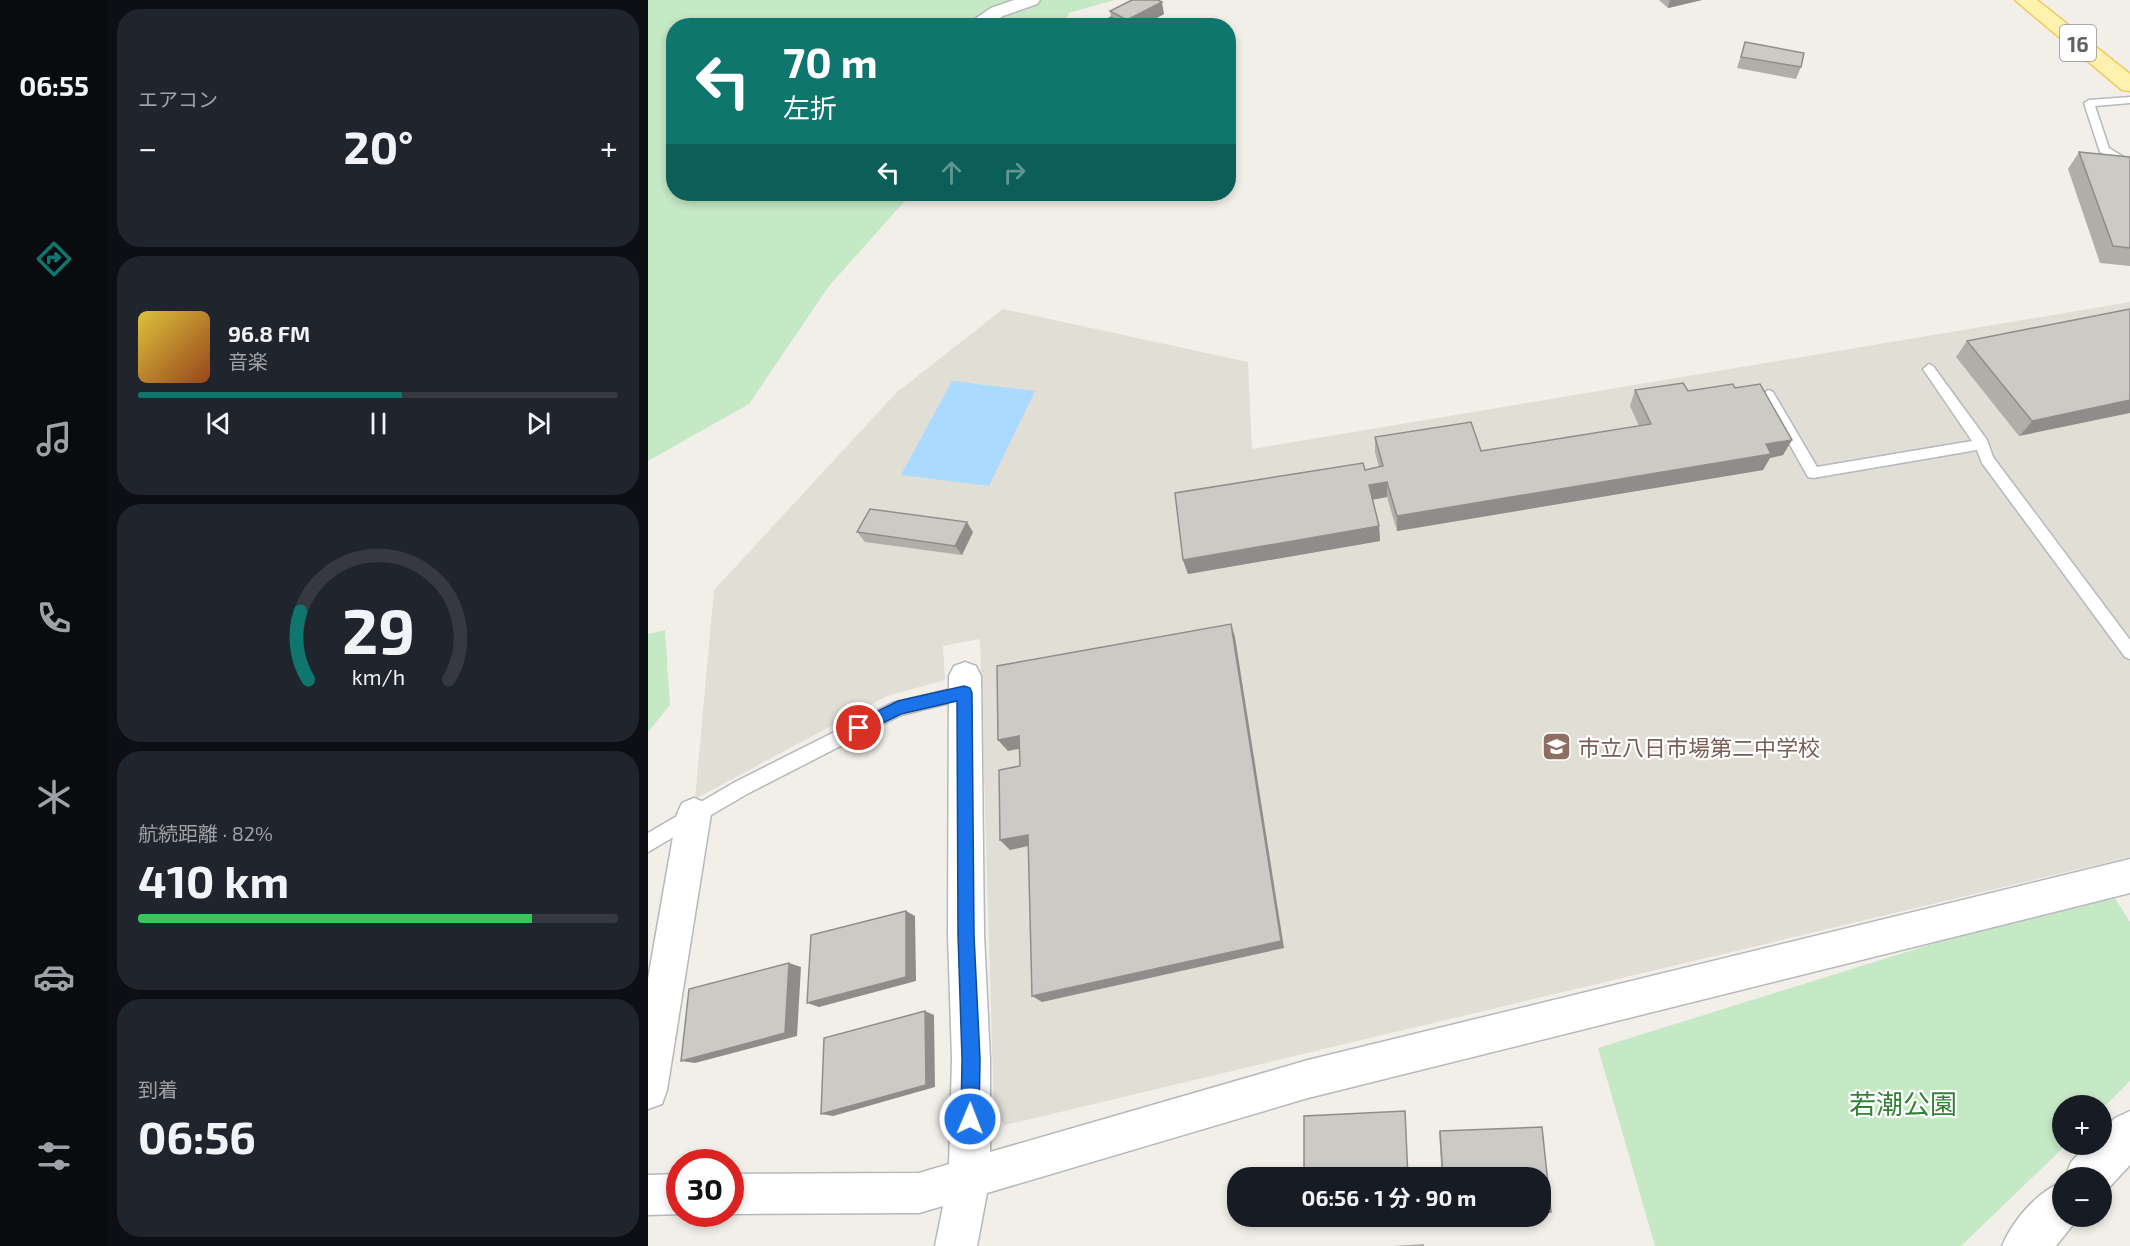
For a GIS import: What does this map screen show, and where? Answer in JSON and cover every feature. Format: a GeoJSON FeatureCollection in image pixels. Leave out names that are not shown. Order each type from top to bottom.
{"type":"FeatureCollection","features":[{"type":"Feature","properties":{"kind":"main road","name":"16"},"geometry":{"type":"LineString","coordinates":[[2025,0],[2130,85]]}},
{"type":"Feature","properties":{"kind":"street"},"geometry":{"type":"LineString","coordinates":[[987,18],[1031,0]]}},
{"type":"Feature","properties":{"kind":"street"},"geometry":{"type":"LineString","coordinates":[[956,1246],[969,1179],[971,1059],[966,935],[965,685]]}},
{"type":"Feature","properties":{"kind":"street"},"geometry":{"type":"LineString","coordinates":[[648,1090],[694,814]]}},
{"type":"Feature","properties":{"kind":"street"},"geometry":{"type":"LineString","coordinates":[[744,1194],[919,1193],[1308,1079],[2130,876]]}},
{"type":"Feature","properties":{"kind":"street"},"geometry":{"type":"LineString","coordinates":[[2098,1167],[2130,1133]]}},
{"type":"Feature","properties":{"kind":"street"},"geometry":{"type":"LineString","coordinates":[[648,1195],[666,1194]]}},
{"type":"Feature","properties":{"kind":"street"},"geometry":{"type":"LineString","coordinates":[[2025,1246],[2052,1215]]}},
{"type":"Feature","properties":{"kind":"lane"},"geometry":{"type":"LineString","coordinates":[[2130,100],[2089,103],[2104,150],[2130,166]]}},
{"type":"Feature","properties":{"kind":"lane"},"geometry":{"type":"LineString","coordinates":[[1929,369],[1982,444],[1987,459],[2130,652]]}},
{"type":"Feature","properties":{"kind":"lane"},"geometry":{"type":"LineString","coordinates":[[1768,395],[1813,473],[1982,444]]}},
{"type":"Feature","properties":{"kind":"lane"},"geometry":{"type":"LineString","coordinates":[[648,844],[694,814],[898,708],[965,685]]}},
{"type":"Feature","properties":{"kind":"shaded area","name":"市立八日市場第二中学校"},"geometry":{"type":"Polygon","coordinates":[[[2130,302],[2130,857],[1005,1125],[994,1113],[980,639],[943,646],[945,680],[887,696],[695,799],[714,590],[896,393],[1003,309],[1248,362],[1252,449],[2130,302]]]}},
{"type":"Feature","properties":{"kind":"green space"},"geometry":{"type":"Polygon","coordinates":[[[648,0],[1114,0],[1069,13],[1067,18],[666,18],[666,201],[905,201],[829,286],[749,404],[648,461],[648,0]]]}},
{"type":"Feature","properties":{"kind":"green space"},"geometry":{"type":"Polygon","coordinates":[[[665,630],[670,705],[648,732],[648,634],[665,630]]]}},
{"type":"Feature","properties":{"kind":"green space","name":"若潮公園"},"geometry":{"type":"Polygon","coordinates":[[[2109,889],[2130,922],[2130,1081],[2112,1099],[2112,1095],[2052,1095],[2052,1155],[2056,1155],[1961,1246],[1655,1246],[1598,1048],[2109,889]]]}},
{"type":"Feature","properties":{"kind":"water"},"geometry":{"type":"Polygon","coordinates":[[[952,381],[1035,391],[989,486],[901,475],[952,381]]]}},
{"type":"Feature","properties":{"kind":"building"},"geometry":{"type":"Polygon","coordinates":[[[1132,0],[1162,2],[1131,18],[1123,18],[1110,11],[1132,0]]]}},
{"type":"Feature","properties":{"kind":"building"},"geometry":{"type":"Polygon","coordinates":[[[1745,42],[1804,53],[1801,67],[1741,57],[1745,42]]]}},
{"type":"Feature","properties":{"kind":"building"},"geometry":{"type":"Polygon","coordinates":[[[2079,152],[2130,157],[2130,248],[2113,246],[2079,152]]]}},
{"type":"Feature","properties":{"kind":"building"},"geometry":{"type":"Polygon","coordinates":[[[2130,309],[2130,400],[2032,421],[1967,341],[2130,309]]]}},
{"type":"Feature","properties":{"kind":"building"},"geometry":{"type":"Polygon","coordinates":[[[1683,383],[1688,391],[1733,384],[1735,388],[1760,384],[1792,440],[1766,444],[1771,454],[1397,516],[1387,482],[1369,485],[1379,526],[1183,560],[1175,493],[1363,463],[1365,470],[1383,466],[1375,437],[1471,422],[1481,451],[1651,424],[1635,390],[1683,383]]]}},
{"type":"Feature","properties":{"kind":"building"},"geometry":{"type":"Polygon","coordinates":[[[870,509],[967,522],[955,546],[857,532],[870,509]]]}},
{"type":"Feature","properties":{"kind":"building"},"geometry":{"type":"Polygon","coordinates":[[[1231,624],[1281,941],[1032,996],[1028,835],[1000,840],[999,770],[1020,766],[1019,736],[998,740],[997,666],[1231,624]]]}},
{"type":"Feature","properties":{"kind":"building"},"geometry":{"type":"Polygon","coordinates":[[[906,911],[906,977],[807,1003],[811,935],[906,911]]]}},
{"type":"Feature","properties":{"kind":"building"},"geometry":{"type":"Polygon","coordinates":[[[789,963],[785,1033],[681,1061],[689,989],[789,963]]]}},
{"type":"Feature","properties":{"kind":"building"},"geometry":{"type":"Polygon","coordinates":[[[925,1011],[926,1085],[821,1114],[824,1038],[925,1011]]]}},
{"type":"Feature","properties":{"kind":"building"},"geometry":{"type":"Polygon","coordinates":[[[1405,1111],[1408,1167],[1304,1167],[1304,1116],[1405,1111]]]}},
{"type":"Feature","properties":{"kind":"building"},"geometry":{"type":"Polygon","coordinates":[[[1542,1127],[1546,1167],[1442,1167],[1440,1131],[1542,1127]]]}},
{"type":"Feature","properties":{"kind":"place","name":"市立八日市場第二中学校"},"geometry":{"type":"Point","coordinates":[1557,747]}},
{"type":"Feature","properties":{"kind":"route"},"geometry":{"type":"LineString","coordinates":[[859,728],[898,708],[964,693],[966,935],[971,1059],[970,1119]]}}]}
